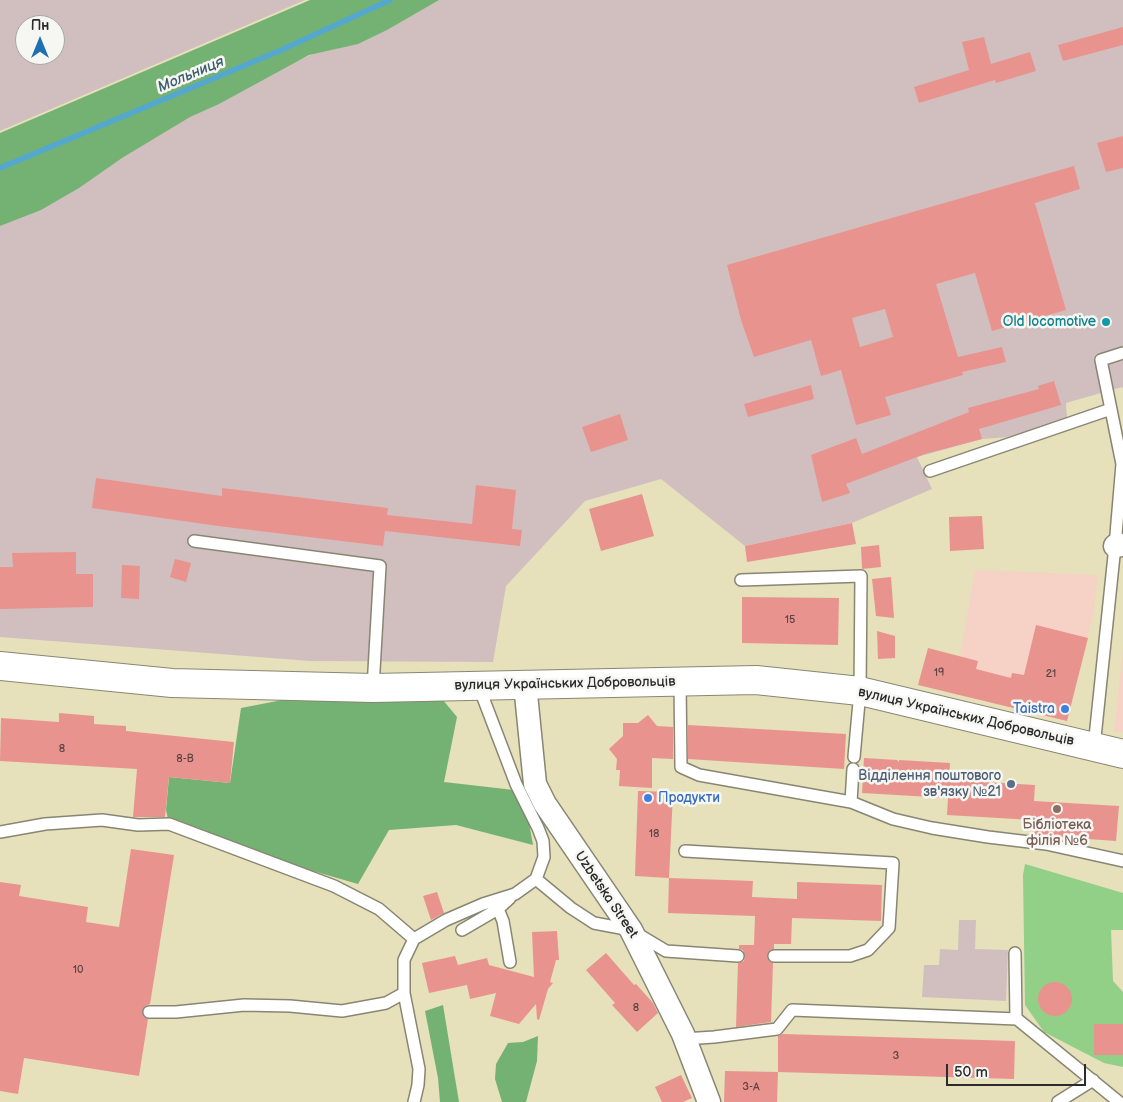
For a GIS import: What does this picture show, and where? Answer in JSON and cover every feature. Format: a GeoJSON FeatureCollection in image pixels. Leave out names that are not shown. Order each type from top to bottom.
{"type":"FeatureCollection","features":[{"type":"Feature","properties":{"kind":"street","name":"вулиця Українських Добровольців"},"geometry":{"type":"LineString","coordinates":[[0,666],[172,684],[373,688],[756,680],[860,691],[1123,754]]}},
{"type":"Feature","properties":{"kind":"street","name":"Uzbetska Street"},"geometry":{"type":"LineString","coordinates":[[525,684],[535,784],[545,804],[631,930],[684,1039],[709,1102]]}},
{"type":"Feature","properties":{"kind":"lane"},"geometry":{"type":"LineString","coordinates":[[1094,748],[1119,546],[1122,464],[1101,360],[1123,353]]}},
{"type":"Feature","properties":{"kind":"lane"},"geometry":{"type":"LineString","coordinates":[[930,472],[1111,409]]}},
{"type":"Feature","properties":{"kind":"lane"},"geometry":{"type":"LineString","coordinates":[[194,542],[380,566],[373,688]]}},
{"type":"Feature","properties":{"kind":"lane"},"geometry":{"type":"LineString","coordinates":[[741,580],[861,576],[860,691],[854,757]]}},
{"type":"Feature","properties":{"kind":"lane"},"geometry":{"type":"LineString","coordinates":[[680,681],[681,767],[700,775],[851,802],[893,819],[932,828],[1046,844],[1123,861]]}},
{"type":"Feature","properties":{"kind":"lane"},"geometry":{"type":"LineString","coordinates":[[462,930],[498,909],[536,879],[544,857],[543,841],[516,784],[479,687]]}},
{"type":"Feature","properties":{"kind":"lane"},"geometry":{"type":"LineString","coordinates":[[851,802],[853,770]]}},
{"type":"Feature","properties":{"kind":"lane"},"geometry":{"type":"LineString","coordinates":[[0,832],[45,824],[102,820],[138,825],[169,824],[334,886],[379,909],[414,939]]}},
{"type":"Feature","properties":{"kind":"lane"},"geometry":{"type":"LineString","coordinates":[[685,851],[893,863],[889,928],[868,950],[850,956],[774,956]]}},
{"type":"Feature","properties":{"kind":"lane"},"geometry":{"type":"LineString","coordinates":[[536,879],[566,904],[594,923],[631,930],[666,951],[738,956]]}},
{"type":"Feature","properties":{"kind":"lane"},"geometry":{"type":"LineString","coordinates":[[414,1102],[419,1069],[404,993],[404,960],[414,939],[456,916],[483,904],[515,894]]}},
{"type":"Feature","properties":{"kind":"lane"},"geometry":{"type":"LineString","coordinates":[[498,909],[503,921],[510,962]]}},
{"type":"Feature","properties":{"kind":"lane"},"geometry":{"type":"LineString","coordinates":[[1015,953],[1016,1019]]}},
{"type":"Feature","properties":{"kind":"lane"},"geometry":{"type":"LineString","coordinates":[[149,1012],[181,1012],[244,1005],[290,1006],[342,1011],[386,1003],[404,993]]}},
{"type":"Feature","properties":{"kind":"lane"},"geometry":{"type":"LineString","coordinates":[[684,1039],[714,1038],[777,1029],[792,1010],[1016,1019],[1119,1102]]}},
{"type":"Feature","properties":{"kind":"lane"},"geometry":{"type":"LineString","coordinates":[[1058,1102],[1092,1080]]}},
{"type":"Feature","properties":{"kind":"shaded area"},"geometry":{"type":"Polygon","coordinates":[[[0,0],[305,0],[0,131],[0,0]]]}},
{"type":"Feature","properties":{"kind":"shaded area"},"geometry":{"type":"Polygon","coordinates":[[[427,0],[1123,0],[1123,389],[1122,387],[1066,403],[1067,418],[1009,437],[982,439],[917,457],[932,489],[852,523],[745,546],[661,479],[585,501],[506,586],[493,662],[310,661],[0,637],[0,201],[427,0]]]}},
{"type":"Feature","properties":{"kind":"shaded area"},"geometry":{"type":"Polygon","coordinates":[[[975,570],[1098,575],[1093,614],[1067,721],[951,693],[960,656],[975,570]]]}},
{"type":"Feature","properties":{"kind":"shaded area"},"geometry":{"type":"Polygon","coordinates":[[[1123,651],[1123,732],[1114,732],[1123,651]]]}},
{"type":"Feature","properties":{"kind":"shaded area"},"geometry":{"type":"Polygon","coordinates":[[[959,920],[976,920],[975,949],[1008,950],[1006,1001],[922,997],[924,965],[939,965],[940,949],[958,950],[959,920]]]}},
{"type":"Feature","properties":{"kind":"green space"},"geometry":{"type":"Polygon","coordinates":[[[310,0],[439,0],[387,30],[358,44],[309,55],[219,104],[190,117],[41,210],[0,226],[0,133],[310,0]]]}},
{"type":"Feature","properties":{"kind":"green space"},"geometry":{"type":"Polygon","coordinates":[[[438,694],[457,717],[444,782],[514,790],[528,817],[533,845],[456,825],[389,830],[358,884],[230,847],[169,824],[166,810],[169,777],[230,783],[241,708],[298,697],[438,694]]]}},
{"type":"Feature","properties":{"kind":"green space"},"geometry":{"type":"Polygon","coordinates":[[[1025,864],[1123,893],[1123,930],[1111,930],[1113,981],[1123,992],[1123,1067],[1104,1063],[1044,1032],[1025,1005],[1023,875],[1025,864]]]}},
{"type":"Feature","properties":{"kind":"green space"},"geometry":{"type":"Polygon","coordinates":[[[443,1005],[459,1102],[440,1102],[438,1078],[425,1011],[443,1005]]]}},
{"type":"Feature","properties":{"kind":"green space"},"geometry":{"type":"Polygon","coordinates":[[[538,1036],[537,1061],[526,1102],[502,1102],[495,1079],[496,1064],[508,1043],[523,1042],[538,1036]]]}},
{"type":"Feature","properties":{"kind":"building"},"geometry":{"type":"Polygon","coordinates":[[[1123,27],[1123,45],[1063,61],[1058,45],[1123,27]]]}},
{"type":"Feature","properties":{"kind":"building"},"geometry":{"type":"Polygon","coordinates":[[[984,37],[991,64],[1030,52],[1036,71],[996,83],[995,80],[919,103],[914,87],[969,70],[962,42],[984,37]]]}},
{"type":"Feature","properties":{"kind":"building"},"geometry":{"type":"Polygon","coordinates":[[[1123,136],[1123,168],[1106,172],[1097,143],[1123,136]]]}},
{"type":"Feature","properties":{"kind":"building"},"geometry":{"type":"Polygon","coordinates":[[[1074,166],[1080,189],[1035,203],[1066,310],[992,331],[975,273],[936,284],[958,357],[1002,347],[1006,362],[962,372],[963,375],[885,397],[891,415],[856,425],[841,370],[821,376],[811,340],[754,357],[741,320],[727,265],[1074,166]],[[885,309],[852,318],[860,347],[893,337],[885,309]]]}},
{"type":"Feature","properties":{"kind":"building"},"geometry":{"type":"Polygon","coordinates":[[[1054,381],[1061,405],[979,429],[982,439],[925,454],[846,484],[850,493],[822,502],[811,455],[856,438],[862,454],[969,412],[968,408],[1039,389],[1038,386],[1054,381]]]}},
{"type":"Feature","properties":{"kind":"building"},"geometry":{"type":"Polygon","coordinates":[[[811,385],[814,399],[748,417],[744,404],[811,385]]]}},
{"type":"Feature","properties":{"kind":"building"},"geometry":{"type":"Polygon","coordinates":[[[620,414],[628,440],[591,452],[582,427],[620,414]]]}},
{"type":"Feature","properties":{"kind":"building"},"geometry":{"type":"Polygon","coordinates":[[[96,478],[222,496],[222,488],[388,508],[387,515],[472,524],[476,485],[516,490],[512,529],[522,530],[520,546],[385,531],[383,546],[218,526],[92,508],[96,478]]]}},
{"type":"Feature","properties":{"kind":"building"},"geometry":{"type":"Polygon","coordinates":[[[642,494],[654,536],[601,551],[589,509],[642,494]]]}},
{"type":"Feature","properties":{"kind":"building"},"geometry":{"type":"Polygon","coordinates":[[[982,516],[984,549],[950,551],[949,517],[982,516]]]}},
{"type":"Feature","properties":{"kind":"building"},"geometry":{"type":"Polygon","coordinates":[[[852,523],[856,544],[747,562],[745,546],[852,523]]]}},
{"type":"Feature","properties":{"kind":"building"},"geometry":{"type":"Polygon","coordinates":[[[879,545],[881,567],[862,569],[861,547],[879,545]]]}},
{"type":"Feature","properties":{"kind":"building"},"geometry":{"type":"Polygon","coordinates":[[[76,552],[76,574],[93,574],[93,607],[0,609],[0,567],[13,567],[12,553],[76,552]]]}},
{"type":"Feature","properties":{"kind":"building"},"geometry":{"type":"Polygon","coordinates":[[[175,559],[191,563],[186,582],[170,577],[175,559]]]}},
{"type":"Feature","properties":{"kind":"building"},"geometry":{"type":"Polygon","coordinates":[[[122,565],[140,566],[139,599],[121,598],[122,565]]]}},
{"type":"Feature","properties":{"kind":"building"},"geometry":{"type":"Polygon","coordinates":[[[891,577],[894,618],[876,616],[872,579],[891,577]]]}},
{"type":"Feature","properties":{"kind":"building"},"geometry":{"type":"Polygon","coordinates":[[[742,597],[839,598],[838,645],[742,643],[742,597]]]}},
{"type":"Feature","properties":{"kind":"building"},"geometry":{"type":"Polygon","coordinates":[[[1036,625],[1088,638],[1067,721],[918,685],[928,648],[978,661],[976,669],[1011,678],[1012,673],[1024,675],[1036,625]]]}},
{"type":"Feature","properties":{"kind":"building"},"geometry":{"type":"Polygon","coordinates":[[[877,631],[895,636],[895,658],[878,659],[877,631]]]}},
{"type":"Feature","properties":{"kind":"building"},"geometry":{"type":"Polygon","coordinates":[[[59,713],[94,716],[94,724],[126,726],[126,731],[234,742],[230,783],[169,777],[165,817],[133,817],[137,769],[0,761],[1,718],[59,722],[59,713]]]}},
{"type":"Feature","properties":{"kind":"building"},"geometry":{"type":"Polygon","coordinates":[[[648,715],[657,726],[673,727],[673,759],[652,758],[652,788],[619,786],[620,770],[616,770],[617,759],[609,749],[623,736],[623,723],[638,723],[648,715]]]}},
{"type":"Feature","properties":{"kind":"building"},"geometry":{"type":"Polygon","coordinates":[[[688,725],[846,734],[844,769],[688,759],[688,725]]]}},
{"type":"Feature","properties":{"kind":"building"},"geometry":{"type":"Polygon","coordinates":[[[864,758],[897,760],[899,762],[899,760],[950,763],[949,780],[1035,785],[1034,801],[1119,806],[1116,841],[1032,835],[1033,820],[947,815],[948,798],[862,793],[864,758]]]}},
{"type":"Feature","properties":{"kind":"building"},"geometry":{"type":"Polygon","coordinates":[[[638,791],[673,792],[669,878],[635,876],[638,791]]]}},
{"type":"Feature","properties":{"kind":"building"},"geometry":{"type":"Polygon","coordinates":[[[131,849],[174,855],[150,1004],[145,1006],[142,1012],[143,1016],[148,1019],[139,1076],[24,1058],[18,1094],[0,1091],[0,882],[21,885],[19,896],[88,907],[86,922],[119,927],[131,849]]]}},
{"type":"Feature","properties":{"kind":"building"},"geometry":{"type":"Polygon","coordinates":[[[669,878],[753,881],[752,897],[797,899],[797,882],[882,885],[881,921],[792,918],[791,944],[774,944],[774,949],[770,950],[767,956],[768,960],[773,963],[771,1022],[736,1027],[738,963],[744,961],[745,956],[743,950],[739,949],[739,945],[754,945],[755,916],[668,913],[669,878]]]}},
{"type":"Feature","properties":{"kind":"building"},"geometry":{"type":"Polygon","coordinates":[[[437,892],[444,913],[431,920],[423,896],[437,892]]]}},
{"type":"Feature","properties":{"kind":"building"},"geometry":{"type":"Polygon","coordinates":[[[557,931],[559,960],[556,960],[550,982],[553,983],[548,989],[539,1020],[537,1019],[536,1004],[519,1024],[490,1016],[496,993],[470,999],[467,985],[429,993],[422,963],[455,956],[458,965],[487,958],[489,965],[534,977],[532,932],[557,931]]]}},
{"type":"Feature","properties":{"kind":"building"},"geometry":{"type":"Polygon","coordinates":[[[606,953],[634,985],[636,984],[653,1003],[658,1013],[637,1032],[612,1005],[615,1003],[586,970],[606,953]]]}},
{"type":"Feature","properties":{"kind":"building"},"geometry":{"type":"Polygon","coordinates":[[[1055,982],[1062,983],[1067,987],[1071,992],[1071,1006],[1067,1011],[1062,1015],[1055,1016],[1048,1015],[1043,1011],[1039,1006],[1038,999],[1039,992],[1043,987],[1048,983],[1055,982]]]}},
{"type":"Feature","properties":{"kind":"building"},"geometry":{"type":"Polygon","coordinates":[[[1094,1024],[1123,1024],[1123,1055],[1094,1055],[1094,1024]]]}},
{"type":"Feature","properties":{"kind":"building"},"geometry":{"type":"Polygon","coordinates":[[[782,1034],[1015,1041],[1014,1079],[778,1072],[778,1036],[782,1034]]]}},
{"type":"Feature","properties":{"kind":"building"},"geometry":{"type":"Polygon","coordinates":[[[725,1071],[778,1072],[777,1102],[724,1102],[725,1071]]]}},
{"type":"Feature","properties":{"kind":"building"},"geometry":{"type":"Polygon","coordinates":[[[681,1075],[692,1098],[683,1102],[662,1102],[655,1087],[681,1075]]]}},
{"type":"Feature","properties":{"kind":"waterway","name":"Мольниця"},"geometry":{"type":"LineString","coordinates":[[0,168],[279,51],[390,0]]}},
{"type":"Feature","properties":{"kind":"place","name":"Old locomotive"},"geometry":{"type":"Point","coordinates":[1106,322]}},
{"type":"Feature","properties":{"kind":"place","name":"Taistra"},"geometry":{"type":"Point","coordinates":[1065,709]}},
{"type":"Feature","properties":{"kind":"place","name":"Відділення поштового зв'язку №21"},"geometry":{"type":"Point","coordinates":[1011,784]}},
{"type":"Feature","properties":{"kind":"place","name":"Продукти"},"geometry":{"type":"Point","coordinates":[648,798]}},
{"type":"Feature","properties":{"kind":"place","name":"Бібліотека філія №6"},"geometry":{"type":"Point","coordinates":[1057,809]}}]}
